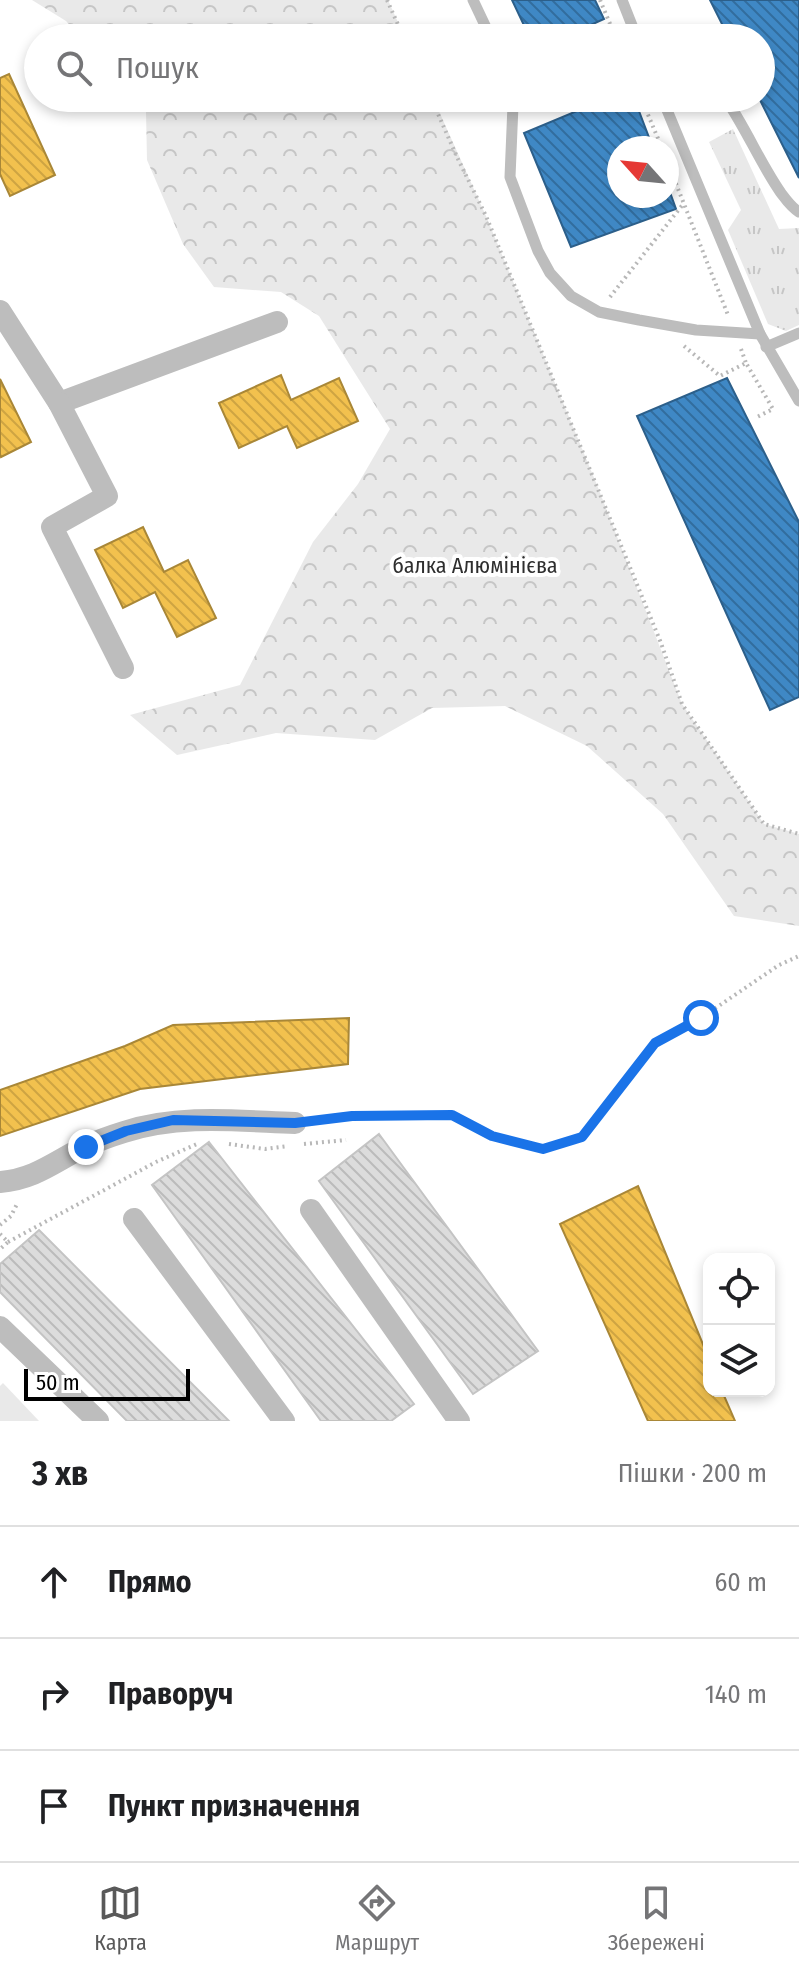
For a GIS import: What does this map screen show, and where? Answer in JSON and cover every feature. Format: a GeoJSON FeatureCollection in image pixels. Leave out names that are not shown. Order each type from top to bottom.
{"type":"FeatureCollection","features":[{"type":"Feature","properties":{"kind":"street"},"geometry":{"type":"LineString","coordinates":[[0,311],[59,403],[107,496],[52,527],[123,668]]}},
{"type":"Feature","properties":{"kind":"street"},"geometry":{"type":"LineString","coordinates":[[59,403],[277,322]]}},
{"type":"Feature","properties":{"kind":"street"},"geometry":{"type":"LineString","coordinates":[[0,1182],[33,1175],[86,1147],[126,1131],[173,1120],[295,1123]]}},
{"type":"Feature","properties":{"kind":"street"},"geometry":{"type":"LineString","coordinates":[[311,1210],[459,1421]]}},
{"type":"Feature","properties":{"kind":"street"},"geometry":{"type":"LineString","coordinates":[[134,1219],[284,1421]]}},
{"type":"Feature","properties":{"kind":"street"},"geometry":{"type":"LineString","coordinates":[[0,1327],[98,1421]]}},
{"type":"Feature","properties":{"kind":"lane"},"geometry":{"type":"LineString","coordinates":[[473,0],[484,24]]}},
{"type":"Feature","properties":{"kind":"lane"},"geometry":{"type":"LineString","coordinates":[[622,0],[631,24]]}},
{"type":"Feature","properties":{"kind":"lane"},"geometry":{"type":"LineString","coordinates":[[513,112],[510,177],[538,251],[550,273],[571,296],[599,312],[658,324],[760,334]]}},
{"type":"Feature","properties":{"kind":"lane"},"geometry":{"type":"LineString","coordinates":[[668,112],[760,334],[799,401]]}},
{"type":"Feature","properties":{"kind":"lane"},"geometry":{"type":"LineString","coordinates":[[733,112],[767,173],[792,208],[799,212]]}},
{"type":"Feature","properties":{"kind":"lane"},"geometry":{"type":"LineString","coordinates":[[766,347],[799,333]]}},
{"type":"Feature","properties":{"kind":"lane"},"geometry":{"type":"LineString","coordinates":[[785,376],[799,386]]}},
{"type":"Feature","properties":{"kind":"path"},"geometry":{"type":"LineString","coordinates":[[387,0],[398,24]]}},
{"type":"Feature","properties":{"kind":"path"},"geometry":{"type":"LineString","coordinates":[[600,0],[610,24]]}},
{"type":"Feature","properties":{"kind":"path"},"geometry":{"type":"LineString","coordinates":[[437,112],[492,230],[661,643],[682,704],[764,824],[799,834]]}},
{"type":"Feature","properties":{"kind":"path"},"geometry":{"type":"LineString","coordinates":[[647,112],[657,136]]}},
{"type":"Feature","properties":{"kind":"path"},"geometry":{"type":"LineString","coordinates":[[679,191],[736,333]]}},
{"type":"Feature","properties":{"kind":"path"},"geometry":{"type":"LineString","coordinates":[[599,312],[684,203]]}},
{"type":"Feature","properties":{"kind":"path"},"geometry":{"type":"LineString","coordinates":[[658,324],[720,376],[746,363],[773,409],[755,418]]}},
{"type":"Feature","properties":{"kind":"path"},"geometry":{"type":"LineString","coordinates":[[295,1123],[352,1116],[452,1115],[492,1136],[543,1149],[582,1137],[655,1043],[701,1018],[779,965],[799,956]]}},
{"type":"Feature","properties":{"kind":"path"},"geometry":{"type":"LineString","coordinates":[[227,1143],[265,1149],[346,1140]]}},
{"type":"Feature","properties":{"kind":"path"},"geometry":{"type":"LineString","coordinates":[[0,1249],[156,1162],[191,1145],[203,1143]]}},
{"type":"Feature","properties":{"kind":"path"},"geometry":{"type":"LineString","coordinates":[[0,1225],[11,1216]]}},
{"type":"Feature","properties":{"kind":"path"},"geometry":{"type":"LineString","coordinates":[[0,1234],[8,1242]]}},
{"type":"Feature","properties":{"kind":"green space"},"geometry":{"type":"Polygon","coordinates":[[[32,0],[388,0],[399,24],[69,24],[32,0]]]}},
{"type":"Feature","properties":{"kind":"green space","name":"балка Алюмінієва"},"geometry":{"type":"Polygon","coordinates":[[[146,112],[439,112],[486,216],[597,485],[682,704],[764,824],[799,834],[799,926],[734,916],[663,814],[587,746],[505,706],[432,708],[375,740],[276,733],[177,755],[130,715],[240,685],[313,542],[358,484],[390,429],[319,316],[281,292],[214,287],[183,244],[147,160],[146,112]]]}},
{"type":"Feature","properties":{"kind":"green space"},"geometry":{"type":"Polygon","coordinates":[[[733,129],[779,229],[799,228],[799,325],[786,331],[768,324],[728,230],[741,210],[709,142],[733,129]]]}},
{"type":"Feature","properties":{"kind":"green space"},"geometry":{"type":"Polygon","coordinates":[[[3,1383],[39,1421],[0,1421],[0,1386],[3,1383]]]}},
{"type":"Feature","properties":{"kind":"building: Житло"},"geometry":{"type":"Polygon","coordinates":[[[9,74],[55,175],[10,196],[0,174],[0,78],[9,74]]]}},
{"type":"Feature","properties":{"kind":"building: Житло"},"geometry":{"type":"Polygon","coordinates":[[[281,375],[291,400],[339,378],[358,421],[297,448],[287,426],[239,448],[219,403],[281,375]]]}},
{"type":"Feature","properties":{"kind":"building: Житло"},"geometry":{"type":"Polygon","coordinates":[[[0,379],[31,442],[1,457],[0,454],[0,379]]]}},
{"type":"Feature","properties":{"kind":"building: Житло"},"geometry":{"type":"Polygon","coordinates":[[[143,527],[164,572],[188,560],[216,618],[177,637],[155,592],[123,608],[95,550],[143,527]]]}},
{"type":"Feature","properties":{"kind":"building: Житло"},"geometry":{"type":"Polygon","coordinates":[[[349,1018],[348,1064],[140,1089],[0,1136],[0,1090],[125,1046],[173,1025],[349,1018]]]}},
{"type":"Feature","properties":{"kind":"building: Житло"},"geometry":{"type":"Polygon","coordinates":[[[638,1186],[703,1344],[703,1397],[725,1397],[735,1421],[648,1421],[560,1224],[638,1186]]]}},
{"type":"Feature","properties":{"kind":"building: Школи"},"geometry":{"type":"Polygon","coordinates":[[[512,0],[595,0],[604,19],[593,24],[523,24],[512,0]]]}},
{"type":"Feature","properties":{"kind":"building: Школи"},"geometry":{"type":"Polygon","coordinates":[[[710,0],[799,0],[799,178],[766,112],[775,112],[775,24],[722,24],[710,0]]]}},
{"type":"Feature","properties":{"kind":"building: Школи"},"geometry":{"type":"Polygon","coordinates":[[[574,112],[639,112],[648,136],[607,136],[607,208],[676,209],[571,247],[524,133],[574,112]]]}},
{"type":"Feature","properties":{"kind":"building: Школи"},"geometry":{"type":"Polygon","coordinates":[[[727,378],[799,522],[799,697],[770,710],[637,416],[727,378]]]}},
{"type":"Feature","properties":{"kind":"building: Інше"},"geometry":{"type":"Polygon","coordinates":[[[379,1134],[538,1351],[473,1394],[319,1181],[379,1134]]]}},
{"type":"Feature","properties":{"kind":"building: Інше"},"geometry":{"type":"Polygon","coordinates":[[[209,1142],[414,1404],[391,1421],[321,1421],[152,1185],[209,1142]]]}},
{"type":"Feature","properties":{"kind":"building: Інше"},"geometry":{"type":"Polygon","coordinates":[[[39,1230],[229,1421],[127,1421],[0,1292],[0,1264],[39,1230]]]}},
{"type":"Feature","properties":{"kind":"route"},"geometry":{"type":"LineString","coordinates":[[86,1147],[126,1131],[173,1120],[295,1123],[352,1116],[452,1115],[492,1136],[543,1149],[582,1137],[655,1043],[701,1018]]}}]}
